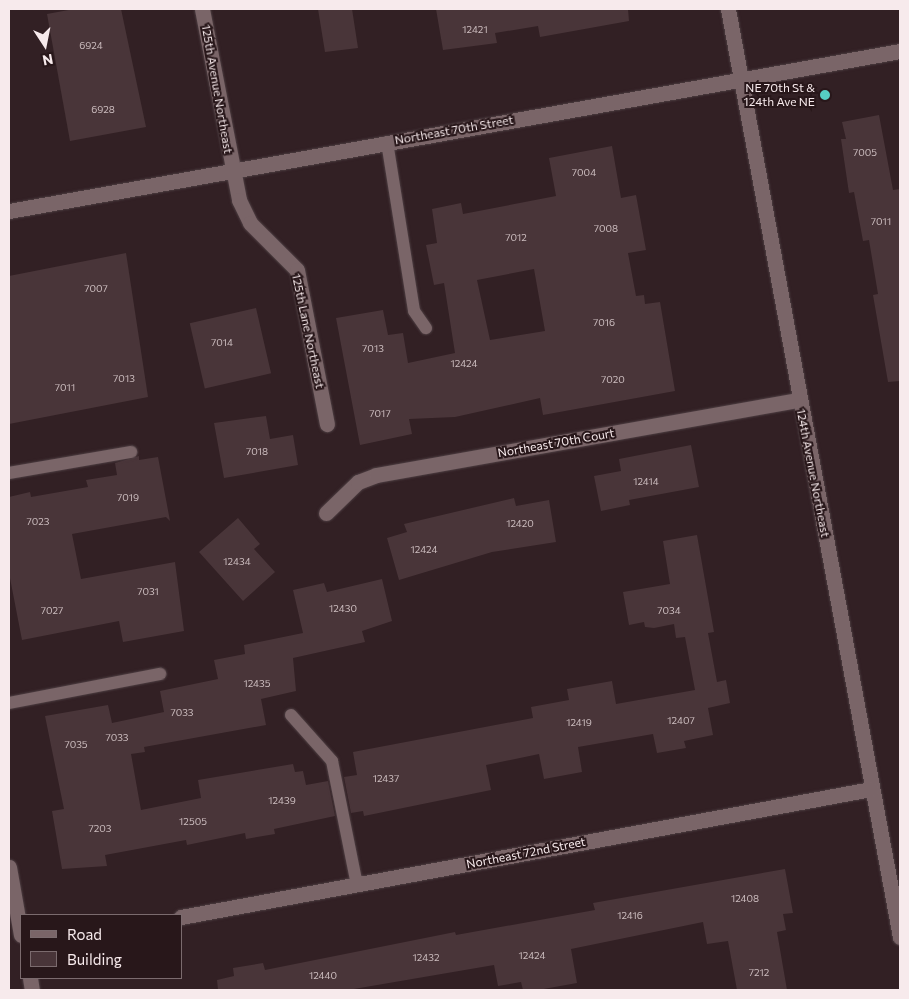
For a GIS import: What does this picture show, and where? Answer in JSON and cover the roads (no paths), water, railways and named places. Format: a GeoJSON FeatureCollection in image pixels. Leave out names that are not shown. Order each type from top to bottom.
{"type":"FeatureCollection","features":[{"type":"Feature","properties":{"kind":"street","name":"125th Avenue Northeast"},"geometry":{"type":"LineString","coordinates":[[202,9],[232,170]]}},
{"type":"Feature","properties":{"kind":"street","name":"124th Avenue Northeast"},"geometry":{"type":"LineString","coordinates":[[728,9],[871,788],[898,916],[900,937]]}},
{"type":"Feature","properties":{"kind":"street","name":"Northeast 70th Street"},"geometry":{"type":"LineString","coordinates":[[9,210],[900,51]]}},
{"type":"Feature","properties":{"kind":"street","name":"125th Lane Northeast"},"geometry":{"type":"LineString","coordinates":[[232,170],[239,200],[250,223],[297,270],[327,424]]}},
{"type":"Feature","properties":{"kind":"street","name":"Northeast 70th Court"},"geometry":{"type":"LineString","coordinates":[[326,513],[358,482],[376,475],[799,400]]}},
{"type":"Feature","properties":{"kind":"street","name":"Northeast 72nd Street"},"geometry":{"type":"LineString","coordinates":[[182,918],[871,788]]}},
{"type":"Feature","properties":{"kind":"street"},"geometry":{"type":"LineString","coordinates":[[9,867],[20,929]]}},
{"type":"Feature","properties":{"kind":"lane"},"geometry":{"type":"LineString","coordinates":[[387,142],[414,311],[426,328]]}},
{"type":"Feature","properties":{"kind":"lane"},"geometry":{"type":"LineString","coordinates":[[9,473],[131,452]]}},
{"type":"Feature","properties":{"kind":"lane"},"geometry":{"type":"LineString","coordinates":[[9,703],[160,674]]}},
{"type":"Feature","properties":{"kind":"lane"},"geometry":{"type":"LineString","coordinates":[[291,715],[332,761],[357,885]]}},
{"type":"Feature","properties":{"kind":"place","name":"NE 70th St & 124th Ave NE"},"geometry":{"type":"Point","coordinates":[825,95]}}]}
